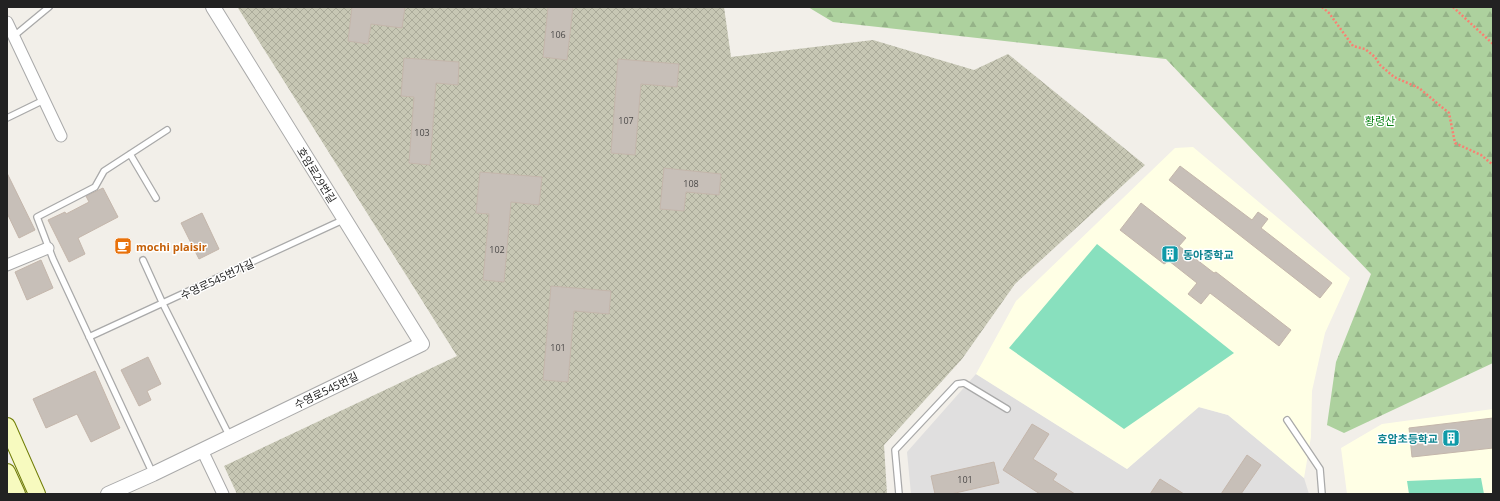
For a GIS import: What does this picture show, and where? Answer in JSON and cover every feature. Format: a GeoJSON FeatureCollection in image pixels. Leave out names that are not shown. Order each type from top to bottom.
{"type":"FeatureCollection","features":[{"type":"Feature","properties":{"kind":"main road"},"geometry":{"type":"LineString","coordinates":[[7,426],[37,494]]}},
{"type":"Feature","properties":{"kind":"main road"},"geometry":{"type":"LineString","coordinates":[[7,472],[17,494]]}},
{"type":"Feature","properties":{"kind":"street","name":"호암로29번길"},"geometry":{"type":"LineString","coordinates":[[213,7],[422,344]]}},
{"type":"Feature","properties":{"kind":"street"},"geometry":{"type":"LineString","coordinates":[[7,22],[61,136]]}},
{"type":"Feature","properties":{"kind":"street"},"geometry":{"type":"LineString","coordinates":[[7,265],[48,248]]}},
{"type":"Feature","properties":{"kind":"street","name":"수영로545번길"},"geometry":{"type":"LineString","coordinates":[[108,494],[153,474],[422,344]]}},
{"type":"Feature","properties":{"kind":"street"},"geometry":{"type":"LineString","coordinates":[[202,450],[223,494]]}},
{"type":"Feature","properties":{"kind":"lane"},"geometry":{"type":"LineString","coordinates":[[14,36],[49,7]]}},
{"type":"Feature","properties":{"kind":"lane"},"geometry":{"type":"LineString","coordinates":[[7,118],[44,100]]}},
{"type":"Feature","properties":{"kind":"lane"},"geometry":{"type":"LineString","coordinates":[[153,474],[48,248],[37,217],[95,187],[104,171],[168,130]]}},
{"type":"Feature","properties":{"kind":"lane"},"geometry":{"type":"LineString","coordinates":[[130,154],[156,198]]}},
{"type":"Feature","properties":{"kind":"lane","name":"수영로545번가길"},"geometry":{"type":"LineString","coordinates":[[89,337],[344,219]]}},
{"type":"Feature","properties":{"kind":"lane"},"geometry":{"type":"LineString","coordinates":[[143,260],[163,304],[230,436]]}},
{"type":"Feature","properties":{"kind":"lane"},"geometry":{"type":"LineString","coordinates":[[899,494],[895,450],[957,384],[964,383],[1007,409]]}},
{"type":"Feature","properties":{"kind":"lane"},"geometry":{"type":"LineString","coordinates":[[1288,420],[1320,469],[1322,494]]}},
{"type":"Feature","properties":{"kind":"path"},"geometry":{"type":"LineString","coordinates":[[1322,7],[1329,13],[1353,46],[1365,49],[1394,77],[1419,88],[1449,113],[1455,144],[1481,155],[1493,165]]}},
{"type":"Feature","properties":{"kind":"path"},"geometry":{"type":"LineString","coordinates":[[1453,7],[1493,44]]}},
{"type":"Feature","properties":{"kind":"shaded area"},"geometry":{"type":"Polygon","coordinates":[[[724,7],[731,57],[873,40],[974,70],[1008,54],[1145,165],[1015,284],[962,359],[884,445],[887,494],[237,494],[224,466],[457,356],[238,8],[724,7]]]}},
{"type":"Feature","properties":{"kind":"shaded area"},"geometry":{"type":"Polygon","coordinates":[[[1193,147],[1350,278],[1325,333],[1312,391],[1311,437],[1304,478],[1228,415],[1199,407],[1127,469],[976,374],[1016,301],[1175,148],[1193,147]]]}},
{"type":"Feature","properties":{"kind":"shaded area"},"geometry":{"type":"Polygon","coordinates":[[[976,374],[1127,469],[1198,407],[1228,415],[1304,478],[1309,494],[911,494],[907,452],[976,374]]]}},
{"type":"Feature","properties":{"kind":"shaded area"},"geometry":{"type":"Polygon","coordinates":[[[1493,409],[1493,494],[1347,494],[1341,448],[1382,424],[1493,409]]]}},
{"type":"Feature","properties":{"kind":"green space","name":"황령산"},"geometry":{"type":"Polygon","coordinates":[[[808,7],[1493,7],[1493,363],[1344,433],[1327,425],[1336,362],[1371,274],[1166,59],[833,22],[808,7]]]}},
{"type":"Feature","properties":{"kind":"green space"},"geometry":{"type":"Polygon","coordinates":[[[1097,244],[1234,353],[1124,429],[1009,348],[1097,244]]]}},
{"type":"Feature","properties":{"kind":"green space"},"geometry":{"type":"Polygon","coordinates":[[[1481,478],[1484,494],[1409,494],[1407,481],[1481,478]]]}},
{"type":"Feature","properties":{"kind":"building"},"geometry":{"type":"Polygon","coordinates":[[[352,7],[405,7],[402,28],[371,24],[368,44],[348,41],[352,7]]]}},
{"type":"Feature","properties":{"kind":"building"},"geometry":{"type":"Polygon","coordinates":[[[548,7],[573,7],[567,60],[543,57],[548,7]]]}},
{"type":"Feature","properties":{"kind":"building"},"geometry":{"type":"Polygon","coordinates":[[[404,58],[459,62],[458,85],[436,83],[430,165],[409,163],[414,97],[401,96],[404,58]]]}},
{"type":"Feature","properties":{"kind":"building"},"geometry":{"type":"Polygon","coordinates":[[[618,59],[679,64],[677,87],[641,84],[635,155],[611,153],[618,59]]]}},
{"type":"Feature","properties":{"kind":"building"},"geometry":{"type":"Polygon","coordinates":[[[1180,166],[1252,220],[1258,212],[1268,219],[1261,228],[1332,283],[1320,298],[1169,180],[1180,166]]]}},
{"type":"Feature","properties":{"kind":"building"},"geometry":{"type":"Polygon","coordinates":[[[664,168],[721,174],[719,195],[686,192],[684,211],[660,209],[664,168]]]}},
{"type":"Feature","properties":{"kind":"building"},"geometry":{"type":"Polygon","coordinates":[[[480,172],[542,177],[539,205],[511,202],[504,282],[483,280],[489,214],[476,213],[480,172]]]}},
{"type":"Feature","properties":{"kind":"building"},"geometry":{"type":"Polygon","coordinates":[[[7,173],[35,230],[19,238],[7,213],[7,173]]]}},
{"type":"Feature","properties":{"kind":"building"},"geometry":{"type":"Polygon","coordinates":[[[103,188],[118,217],[78,238],[85,254],[69,262],[48,220],[65,212],[66,214],[89,202],[86,196],[103,188]]]}},
{"type":"Feature","properties":{"kind":"building"},"geometry":{"type":"Polygon","coordinates":[[[1141,203],[1186,238],[1179,246],[1214,273],[1216,272],[1291,330],[1279,346],[1210,293],[1201,304],[1188,294],[1197,283],[1169,261],[1164,264],[1120,230],[1141,203]]]}},
{"type":"Feature","properties":{"kind":"building"},"geometry":{"type":"Polygon","coordinates":[[[202,213],[219,249],[199,259],[181,223],[202,213]]]}},
{"type":"Feature","properties":{"kind":"building"},"geometry":{"type":"Polygon","coordinates":[[[41,260],[53,288],[27,300],[15,272],[41,260]]]}},
{"type":"Feature","properties":{"kind":"building"},"geometry":{"type":"Polygon","coordinates":[[[551,286],[611,291],[609,314],[574,311],[568,382],[543,380],[551,286]]]}},
{"type":"Feature","properties":{"kind":"building"},"geometry":{"type":"Polygon","coordinates":[[[148,357],[161,384],[147,391],[151,400],[139,406],[121,370],[148,357]]]}},
{"type":"Feature","properties":{"kind":"building"},"geometry":{"type":"Polygon","coordinates":[[[95,371],[120,428],[91,442],[77,414],[46,428],[33,399],[95,371]]]}},
{"type":"Feature","properties":{"kind":"building","name":"호암초등학교"},"geometry":{"type":"Polygon","coordinates":[[[1493,418],[1493,448],[1412,457],[1409,428],[1493,418]]]}},
{"type":"Feature","properties":{"kind":"building"},"geometry":{"type":"Polygon","coordinates":[[[1032,424],[1049,434],[1033,459],[1057,474],[1053,480],[1075,494],[1040,494],[1003,470],[1032,424]]]}},
{"type":"Feature","properties":{"kind":"building"},"geometry":{"type":"Polygon","coordinates":[[[1247,455],[1261,465],[1241,494],[1221,494],[1247,455]]]}},
{"type":"Feature","properties":{"kind":"building"},"geometry":{"type":"Polygon","coordinates":[[[994,462],[999,483],[951,494],[935,494],[931,476],[994,462]]]}},
{"type":"Feature","properties":{"kind":"building"},"geometry":{"type":"Polygon","coordinates":[[[1160,479],[1184,494],[1150,494],[1160,479]]]}},
{"type":"Feature","properties":{"kind":"place","name":"mochi plaisir"},"geometry":{"type":"Point","coordinates":[123,246]}},
{"type":"Feature","properties":{"kind":"place","name":"동아중학교"},"geometry":{"type":"Point","coordinates":[1170,254]}},
{"type":"Feature","properties":{"kind":"place","name":"호암초등학교"},"geometry":{"type":"Point","coordinates":[1451,438]}}]}
